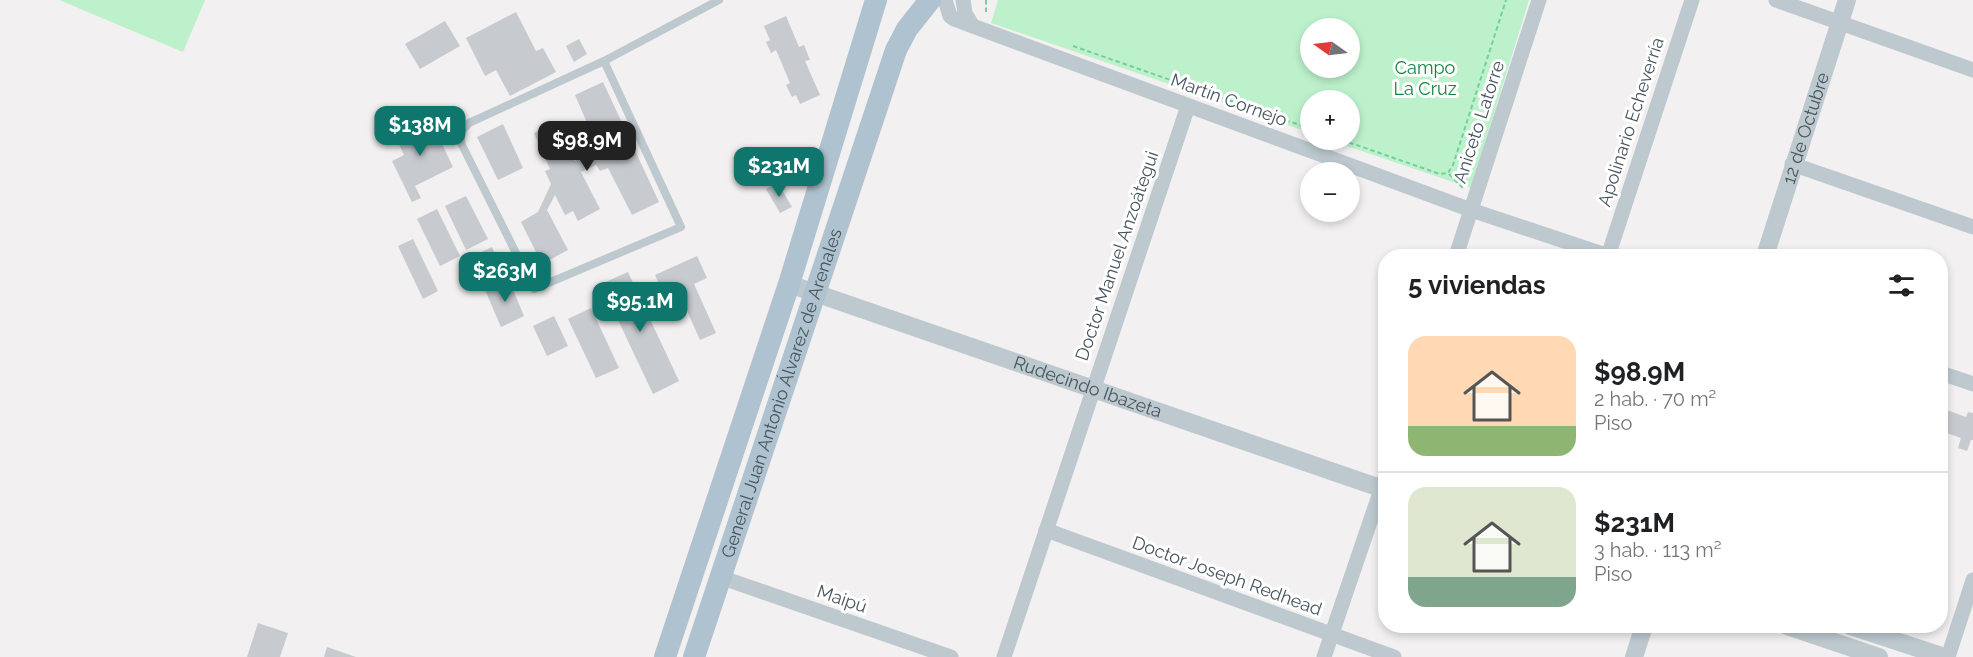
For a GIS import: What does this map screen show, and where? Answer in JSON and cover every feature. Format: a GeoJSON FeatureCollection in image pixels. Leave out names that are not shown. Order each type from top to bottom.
{"type":"FeatureCollection","features":[{"type":"Feature","properties":{"kind":"main road","name":"General Juan Antonio Álvarez de Arenales"},"geometry":{"type":"LineString","coordinates":[[665,657],[789,284],[876,0]]}},
{"type":"Feature","properties":{"kind":"main road","name":"General Juan Antonio Álvarez de Arenales"},"geometry":{"type":"LineString","coordinates":[[694,657],[896,50],[907,29],[930,0]]}},
{"type":"Feature","properties":{"kind":"street","name":"Martín Cornejo"},"geometry":{"type":"LineString","coordinates":[[945,0],[950,16],[972,25],[1188,106],[1472,205],[1589,249]]}},
{"type":"Feature","properties":{"kind":"street"},"geometry":{"type":"LineString","coordinates":[[963,0],[965,13],[972,25]]}},
{"type":"Feature","properties":{"kind":"street","name":"Aniceto Latorre"},"geometry":{"type":"LineString","coordinates":[[1458,249],[1539,0]]}},
{"type":"Feature","properties":{"kind":"street","name":"Apolinario Echeverría"},"geometry":{"type":"LineString","coordinates":[[1610,249],[1692,0]]}},
{"type":"Feature","properties":{"kind":"street"},"geometry":{"type":"LineString","coordinates":[[1776,0],[1973,70]]}},
{"type":"Feature","properties":{"kind":"street","name":"12 de Octubre"},"geometry":{"type":"LineString","coordinates":[[1767,249],[1792,164],[1847,0]]}},
{"type":"Feature","properties":{"kind":"street","name":"Doctor Manuel Anzoátegui"},"geometry":{"type":"LineString","coordinates":[[1004,657],[1188,106]]}},
{"type":"Feature","properties":{"kind":"street"},"geometry":{"type":"LineString","coordinates":[[1792,164],[1973,227]]}},
{"type":"Feature","properties":{"kind":"street","name":"Rudecindo Ibazeta"},"geometry":{"type":"LineString","coordinates":[[789,284],[1092,391],[1378,483]]}},
{"type":"Feature","properties":{"kind":"street"},"geometry":{"type":"LineString","coordinates":[[1948,375],[1973,384]]}},
{"type":"Feature","properties":{"kind":"street"},"geometry":{"type":"LineString","coordinates":[[1324,657],[1378,502]]}},
{"type":"Feature","properties":{"kind":"street","name":"Doctor Joseph Redhead"},"geometry":{"type":"LineString","coordinates":[[1046,530],[1394,657]]}},
{"type":"Feature","properties":{"kind":"street","name":"Maipú"},"geometry":{"type":"LineString","coordinates":[[720,577],[951,657]]}},
{"type":"Feature","properties":{"kind":"street"},"geometry":{"type":"LineString","coordinates":[[1872,633],[1947,657],[1973,580]]}},
{"type":"Feature","properties":{"kind":"street"},"geometry":{"type":"LineString","coordinates":[[1634,657],[1642,633]]}},
{"type":"Feature","properties":{"kind":"street"},"geometry":{"type":"LineString","coordinates":[[1808,633],[1879,657]]}},
{"type":"Feature","properties":{"kind":"lane"},"geometry":{"type":"LineString","coordinates":[[604,61],[681,227],[534,289],[461,143],[461,132],[469,123],[604,61],[719,0]]}},
{"type":"Feature","properties":{"kind":"path"},"geometry":{"type":"LineString","coordinates":[[986,0],[984,12],[988,16]]}},
{"type":"Feature","properties":{"kind":"path"},"geometry":{"type":"LineString","coordinates":[[1448,173],[1453,165],[1506,0]]}},
{"type":"Feature","properties":{"kind":"path"},"geometry":{"type":"LineString","coordinates":[[1066,44],[1300,125]]}},
{"type":"Feature","properties":{"kind":"path"},"geometry":{"type":"LineString","coordinates":[[1360,146],[1440,174],[1448,173]]}},
{"type":"Feature","properties":{"kind":"path"},"geometry":{"type":"LineString","coordinates":[[1448,173],[1472,205]]}},
{"type":"Feature","properties":{"kind":"green space"},"geometry":{"type":"Polygon","coordinates":[[[59,0],[205,0],[183,52],[59,0]]]}},
{"type":"Feature","properties":{"kind":"green space","name":"Campo La Cruz"},"geometry":{"type":"Polygon","coordinates":[[[998,0],[1529,0],[1471,188],[1359,150],[1360,90],[1300,90],[1300,129],[991,23],[998,0]]]}},
{"type":"Feature","properties":{"kind":"building"},"geometry":{"type":"Polygon","coordinates":[[[516,12],[536,51],[543,48],[556,72],[510,96],[496,70],[485,76],[466,38],[516,12]]]}},
{"type":"Feature","properties":{"kind":"building"},"geometry":{"type":"Polygon","coordinates":[[[786,16],[799,47],[804,45],[810,60],[805,61],[820,95],[800,104],[796,95],[792,97],[786,85],[790,83],[776,50],[771,53],[766,42],[770,40],[764,26],[786,16]]]}},
{"type":"Feature","properties":{"kind":"building"},"geometry":{"type":"Polygon","coordinates":[[[445,21],[460,46],[420,69],[405,44],[445,21]]]}},
{"type":"Feature","properties":{"kind":"building"},"geometry":{"type":"Polygon","coordinates":[[[579,39],[587,54],[574,62],[566,46],[579,39]]]}},
{"type":"Feature","properties":{"kind":"building"},"geometry":{"type":"Polygon","coordinates":[[[603,82],[659,202],[632,215],[608,168],[600,171],[596,165],[581,172],[600,209],[578,221],[573,211],[565,215],[555,195],[547,210],[568,250],[542,264],[521,222],[538,212],[551,184],[545,171],[550,169],[534,133],[555,122],[575,161],[598,148],[575,95],[603,82]]]}},
{"type":"Feature","properties":{"kind":"building"},"geometry":{"type":"Polygon","coordinates":[[[430,119],[453,167],[415,186],[421,198],[412,202],[392,161],[404,155],[395,136],[430,119]]]}},
{"type":"Feature","properties":{"kind":"building"},"geometry":{"type":"Polygon","coordinates":[[[503,124],[523,168],[498,180],[477,137],[503,124]]]}},
{"type":"Feature","properties":{"kind":"building"},"geometry":{"type":"Polygon","coordinates":[[[778,183],[792,207],[780,213],[766,189],[778,183]]]}},
{"type":"Feature","properties":{"kind":"building"},"geometry":{"type":"Polygon","coordinates":[[[466,196],[488,239],[466,250],[445,206],[466,196]]]}},
{"type":"Feature","properties":{"kind":"building"},"geometry":{"type":"Polygon","coordinates":[[[437,209],[460,256],[440,266],[417,219],[437,209]]]}},
{"type":"Feature","properties":{"kind":"building"},"geometry":{"type":"Polygon","coordinates":[[[413,239],[438,291],[423,299],[398,246],[413,239]]]}},
{"type":"Feature","properties":{"kind":"building"},"geometry":{"type":"Polygon","coordinates":[[[492,247],[498,260],[480,269],[473,256],[492,247]]]}},
{"type":"Feature","properties":{"kind":"building"},"geometry":{"type":"Polygon","coordinates":[[[697,256],[707,278],[694,284],[716,333],[700,340],[679,293],[666,299],[655,275],[697,256]]]}},
{"type":"Feature","properties":{"kind":"building"},"geometry":{"type":"Polygon","coordinates":[[[628,272],[679,381],[653,394],[601,284],[628,272]]]}},
{"type":"Feature","properties":{"kind":"building"},"geometry":{"type":"Polygon","coordinates":[[[509,280],[524,316],[501,327],[485,290],[509,280]]]}},
{"type":"Feature","properties":{"kind":"building"},"geometry":{"type":"Polygon","coordinates":[[[591,308],[619,368],[596,378],[568,319],[591,308]]]}},
{"type":"Feature","properties":{"kind":"building"},"geometry":{"type":"Polygon","coordinates":[[[554,316],[568,346],[547,356],[533,326],[554,316]]]}},
{"type":"Feature","properties":{"kind":"building"},"geometry":{"type":"Polygon","coordinates":[[[1948,411],[1966,417],[1968,412],[1973,413],[1973,440],[1967,451],[1958,448],[1961,438],[1948,433],[1948,411]]]}},
{"type":"Feature","properties":{"kind":"building"},"geometry":{"type":"Polygon","coordinates":[[[258,623],[288,633],[280,657],[247,657],[258,623]]]}},
{"type":"Feature","properties":{"kind":"building"},"geometry":{"type":"Polygon","coordinates":[[[327,647],[356,657],[324,657],[327,647]]]}}]}
